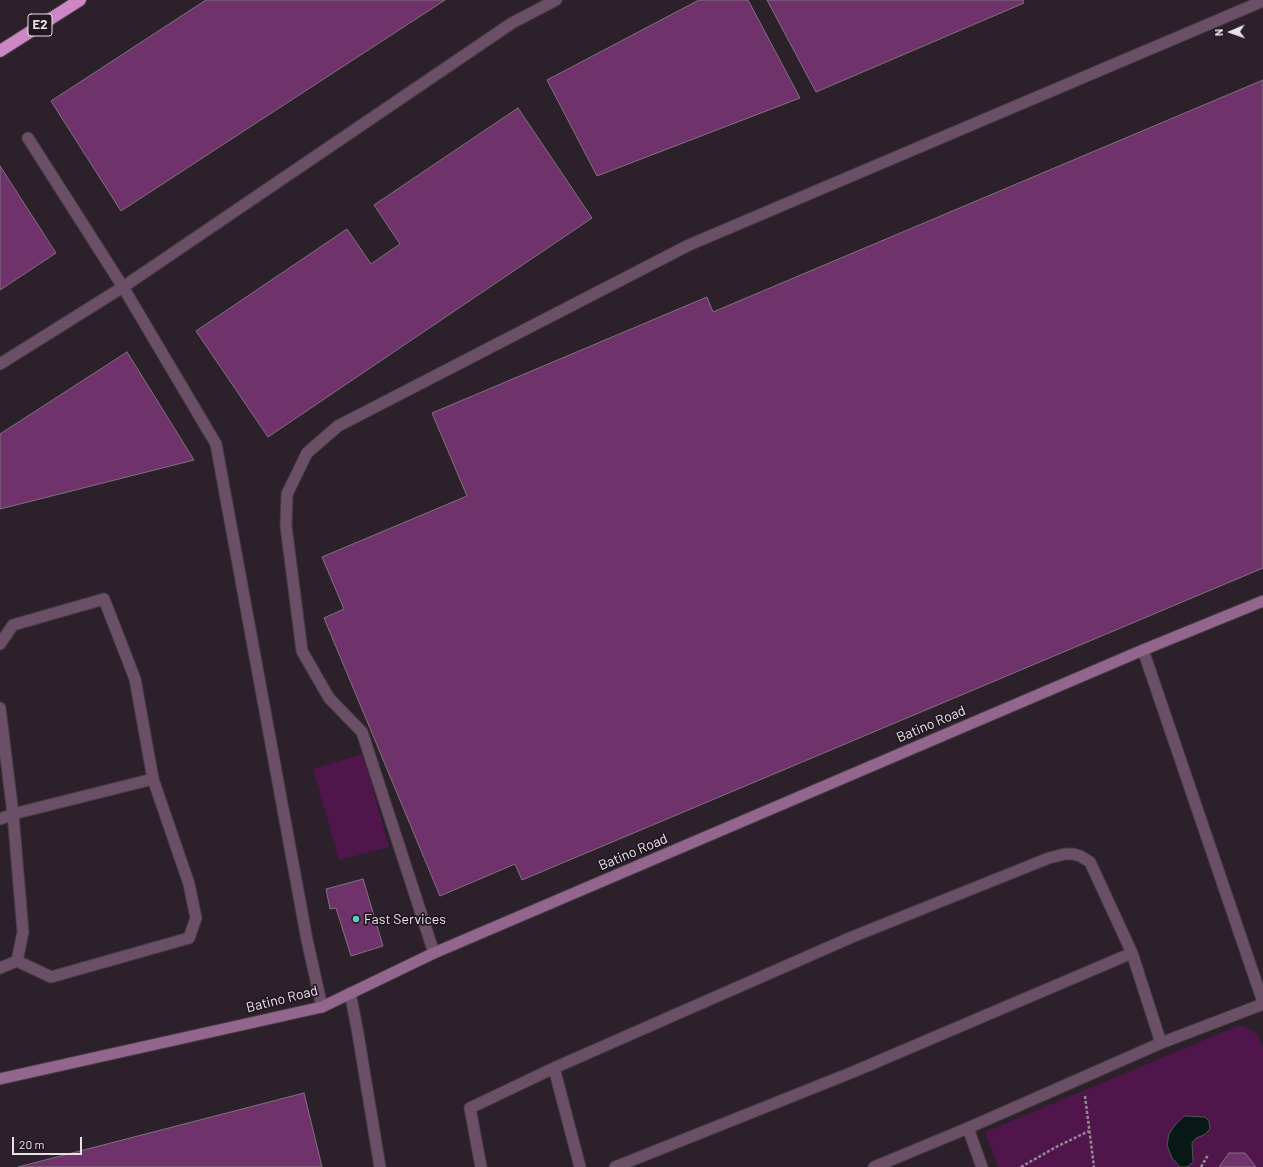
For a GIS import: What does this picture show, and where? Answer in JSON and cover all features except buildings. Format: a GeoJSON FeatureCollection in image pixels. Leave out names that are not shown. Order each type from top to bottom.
{"type":"FeatureCollection","features":[{"type":"Feature","properties":{"kind":"highway","name":"E2"},"geometry":{"type":"LineString","coordinates":[[0,51],[80,0]]}},
{"type":"Feature","properties":{"kind":"main road","name":"Batino Road"},"geometry":{"type":"LineString","coordinates":[[0,1079],[322,1007],[434,953],[1143,650],[1263,601]]}},
{"type":"Feature","properties":{"kind":"street"},"geometry":{"type":"LineString","coordinates":[[0,364],[123,287],[512,23],[556,0]]}},
{"type":"Feature","properties":{"kind":"street"},"geometry":{"type":"LineString","coordinates":[[434,953],[362,732],[329,698],[302,651],[286,526],[287,494],[307,453],[338,426],[689,245],[1263,1]]}},
{"type":"Feature","properties":{"kind":"street"},"geometry":{"type":"LineString","coordinates":[[28,138],[123,287],[216,444],[307,940],[322,1007]]}},
{"type":"Feature","properties":{"kind":"street"},"geometry":{"type":"LineString","coordinates":[[0,644],[13,625],[104,599],[135,679],[153,779],[189,884],[196,918],[190,938],[51,977],[17,961],[0,968]]}},
{"type":"Feature","properties":{"kind":"street"},"geometry":{"type":"LineString","coordinates":[[874,1167],[968,1128],[1161,1043],[1263,1003],[1143,650]]}},
{"type":"Feature","properties":{"kind":"street"},"geometry":{"type":"LineString","coordinates":[[0,708],[13,814],[23,932],[17,961]]}},
{"type":"Feature","properties":{"kind":"street"},"geometry":{"type":"LineString","coordinates":[[0,819],[13,814],[153,779]]}},
{"type":"Feature","properties":{"kind":"street"},"geometry":{"type":"LineString","coordinates":[[480,1167],[470,1108],[554,1068],[852,936],[1049,858],[1065,854],[1080,856],[1090,862],[1132,952],[1161,1043]]}},
{"type":"Feature","properties":{"kind":"street"},"geometry":{"type":"LineString","coordinates":[[615,1167],[854,1072],[1132,952]]}},
{"type":"Feature","properties":{"kind":"street"},"geometry":{"type":"LineString","coordinates":[[350,993],[380,1167]]}},
{"type":"Feature","properties":{"kind":"street"},"geometry":{"type":"LineString","coordinates":[[554,1068],[580,1167]]}},
{"type":"Feature","properties":{"kind":"street"},"geometry":{"type":"LineString","coordinates":[[968,1128],[982,1167]]}},
{"type":"Feature","properties":{"kind":"path"},"geometry":{"type":"LineString","coordinates":[[1083,1077],[1094,1167]]}},
{"type":"Feature","properties":{"kind":"path"},"geometry":{"type":"LineString","coordinates":[[1021,1167],[1056,1147],[1089,1131]]}},
{"type":"Feature","properties":{"kind":"path"},"geometry":{"type":"LineString","coordinates":[[1201,1167],[1208,1155]]}},
{"type":"Feature","properties":{"kind":"shaded area"},"geometry":{"type":"Polygon","coordinates":[[[363,754],[389,847],[339,860],[313,769],[363,754]]]}},
{"type":"Feature","properties":{"kind":"shaded area"},"geometry":{"type":"Polygon","coordinates":[[[1240,1025],[1258,1034],[1263,1048],[1263,1167],[998,1167],[985,1132],[1240,1025]]]}},
{"type":"Feature","properties":{"kind":"shaded area"},"geometry":{"type":"Polygon","coordinates":[[[1184,1116],[1205,1117],[1209,1121],[1210,1129],[1204,1135],[1196,1138],[1192,1143],[1193,1162],[1187,1167],[1180,1167],[1172,1158],[1167,1145],[1169,1134],[1184,1116]]]}},
{"type":"Feature","properties":{"kind":"place","name":"Fast Services"},"geometry":{"type":"Point","coordinates":[356,919]}}]}
